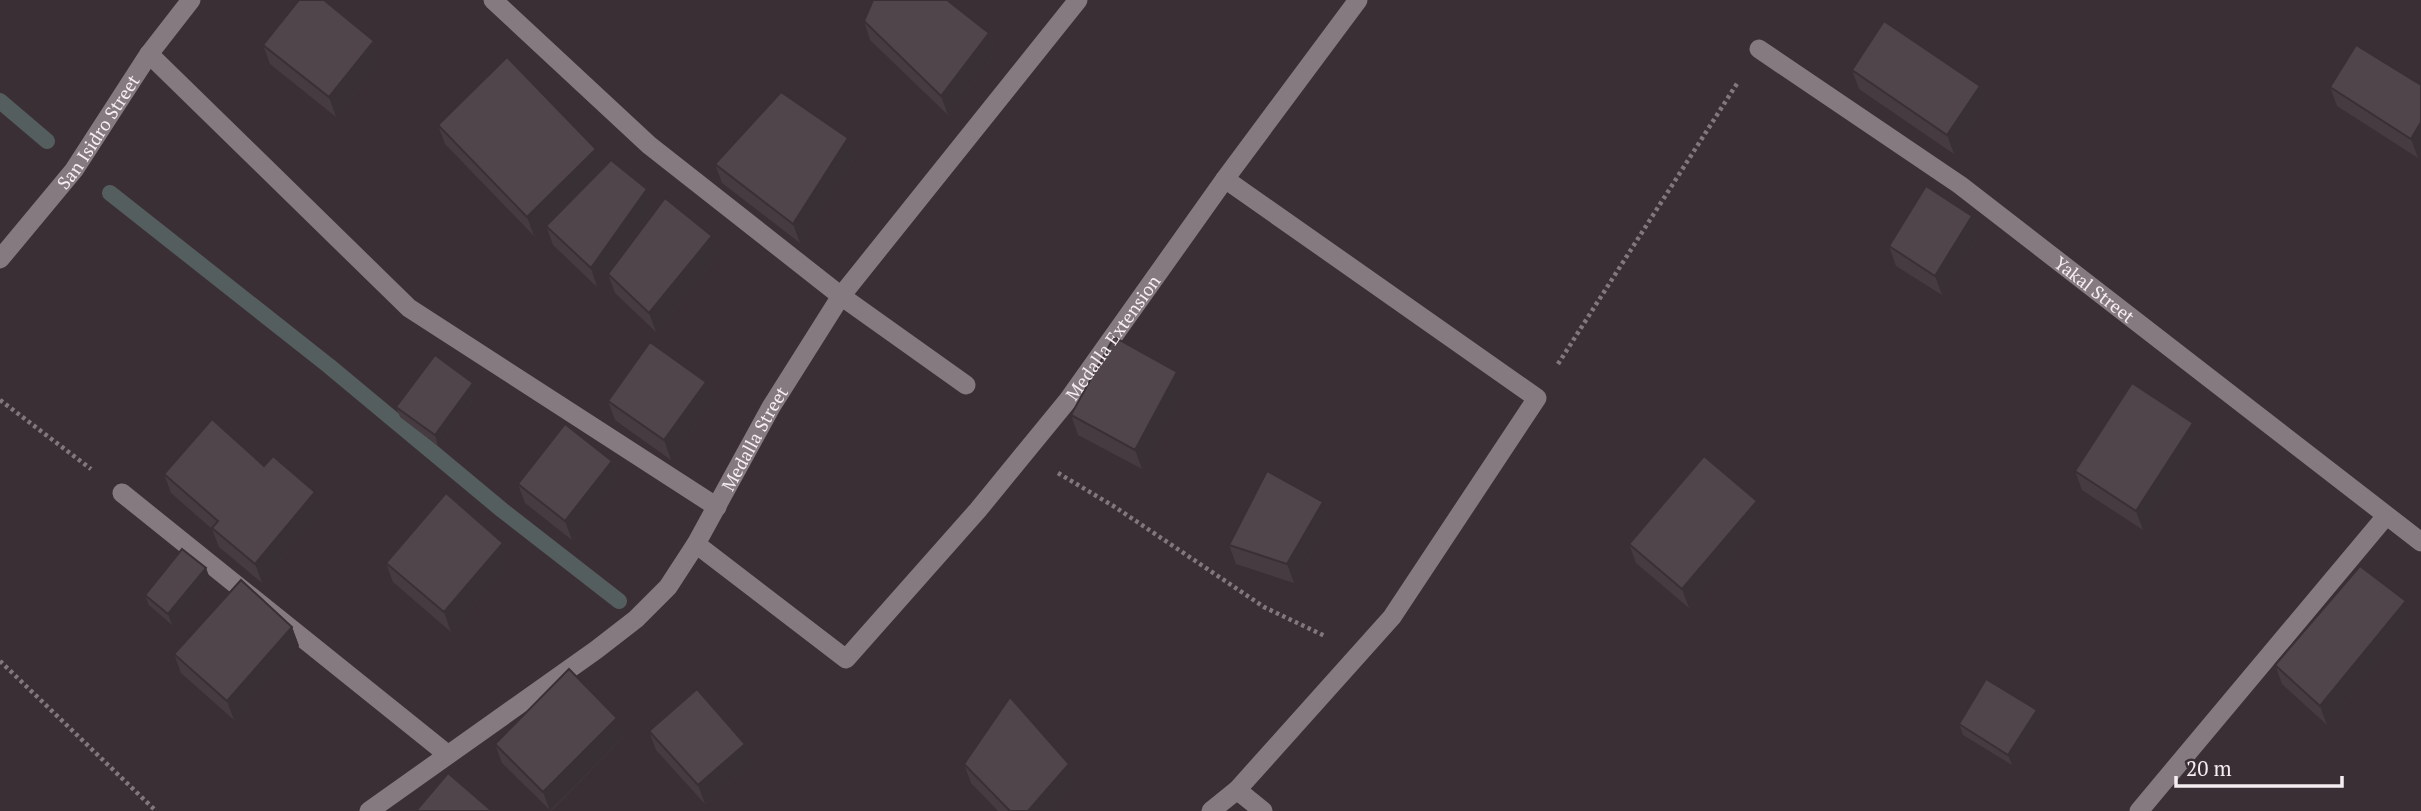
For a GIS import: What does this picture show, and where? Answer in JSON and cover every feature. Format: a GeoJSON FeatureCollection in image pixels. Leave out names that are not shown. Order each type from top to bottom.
{"type":"FeatureCollection","features":[{"type":"Feature","properties":{"kind":"street","name":"San Isidro Street"},"geometry":{"type":"LineString","coordinates":[[0,258],[74,170],[149,54],[191,0]]}},
{"type":"Feature","properties":{"kind":"street"},"geometry":{"type":"LineString","coordinates":[[493,0],[649,145],[841,296],[966,385]]}},
{"type":"Feature","properties":{"kind":"street","name":"Medalla Street"},"geometry":{"type":"LineString","coordinates":[[369,811],[596,650],[636,619],[668,587],[696,544],[771,407],[841,296],[1078,0]]}},
{"type":"Feature","properties":{"kind":"street","name":"Medalla Extension"},"geometry":{"type":"LineString","coordinates":[[696,544],[846,659],[978,510],[1068,400],[1225,179],[1358,0]]}},
{"type":"Feature","properties":{"kind":"street","name":"Yakal Street"},"geometry":{"type":"LineString","coordinates":[[1759,49],[1960,185],[2421,542]]}},
{"type":"Feature","properties":{"kind":"street"},"geometry":{"type":"LineString","coordinates":[[149,54],[409,308],[717,507]]}},
{"type":"Feature","properties":{"kind":"street"},"geometry":{"type":"LineString","coordinates":[[1212,811],[1237,790],[1392,617],[1537,398],[1225,179]]}},
{"type":"Feature","properties":{"kind":"street"},"geometry":{"type":"LineString","coordinates":[[122,493],[447,754]]}},
{"type":"Feature","properties":{"kind":"street"},"geometry":{"type":"LineString","coordinates":[[2139,811],[2386,516]]}},
{"type":"Feature","properties":{"kind":"street"},"geometry":{"type":"LineString","coordinates":[[1237,790],[1263,811]]}},
{"type":"Feature","properties":{"kind":"path"},"geometry":{"type":"LineString","coordinates":[[1537,398],[1759,49]]}},
{"type":"Feature","properties":{"kind":"path"},"geometry":{"type":"LineString","coordinates":[[0,400],[122,493]]}},
{"type":"Feature","properties":{"kind":"path"},"geometry":{"type":"LineString","coordinates":[[1024,454],[1115,507],[1264,607],[1360,653]]}},
{"type":"Feature","properties":{"kind":"path"},"geometry":{"type":"LineString","coordinates":[[0,661],[156,811]]}},
{"type":"Feature","properties":{"kind":"building"},"geometry":{"type":"Polygon","coordinates":[[[299,0],[324,0],[374,41],[329,97],[263,45],[299,0]]]}},
{"type":"Feature","properties":{"kind":"building"},"geometry":{"type":"Polygon","coordinates":[[[873,0],[947,0],[989,33],[941,96],[864,21],[873,0]]]}},
{"type":"Feature","properties":{"kind":"building"},"geometry":{"type":"Polygon","coordinates":[[[1884,21],[1980,86],[1947,135],[1852,70],[1884,21]]]}},
{"type":"Feature","properties":{"kind":"building"},"geometry":{"type":"Polygon","coordinates":[[[2356,45],[2421,85],[2421,122],[2411,139],[2330,87],[2356,45]]]}},
{"type":"Feature","properties":{"kind":"building"},"geometry":{"type":"Polygon","coordinates":[[[507,57],[596,149],[527,217],[438,125],[507,57]]]}},
{"type":"Feature","properties":{"kind":"building"},"geometry":{"type":"Polygon","coordinates":[[[781,92],[848,138],[793,224],[715,164],[781,92]]]}},
{"type":"Feature","properties":{"kind":"building"},"geometry":{"type":"Polygon","coordinates":[[[611,160],[647,189],[591,268],[546,226],[611,160]]]}},
{"type":"Feature","properties":{"kind":"building"},"geometry":{"type":"Polygon","coordinates":[[[1926,186],[1972,216],[1935,276],[1889,246],[1926,186]]]}},
{"type":"Feature","properties":{"kind":"building"},"geometry":{"type":"Polygon","coordinates":[[[665,198],[712,236],[649,313],[608,274],[665,198]]]}},
{"type":"Feature","properties":{"kind":"building"},"geometry":{"type":"Polygon","coordinates":[[[1114,337],[1177,372],[1135,450],[1071,415],[1114,337]]]}},
{"type":"Feature","properties":{"kind":"building"},"geometry":{"type":"Polygon","coordinates":[[[650,342],[706,382],[664,440],[608,401],[650,342]]]}},
{"type":"Feature","properties":{"kind":"building"},"geometry":{"type":"Polygon","coordinates":[[[435,355],[473,383],[435,435],[396,407],[435,355]]]}},
{"type":"Feature","properties":{"kind":"building"},"geometry":{"type":"Polygon","coordinates":[[[2132,383],[2193,423],[2136,511],[2075,471],[2132,383]]]}},
{"type":"Feature","properties":{"kind":"building"},"geometry":{"type":"Polygon","coordinates":[[[212,419],[264,466],[273,456],[315,492],[255,564],[212,528],[218,521],[164,474],[212,419]]]}},
{"type":"Feature","properties":{"kind":"building"},"geometry":{"type":"Polygon","coordinates":[[[565,424],[612,461],[565,521],[518,484],[565,424]]]}},
{"type":"Feature","properties":{"kind":"building"},"geometry":{"type":"Polygon","coordinates":[[[1704,456],[1757,501],[1682,589],[1629,544],[1704,456]]]}},
{"type":"Feature","properties":{"kind":"building"},"geometry":{"type":"Polygon","coordinates":[[[1267,471],[1323,502],[1287,564],[1229,545],[1267,471]]]}},
{"type":"Feature","properties":{"kind":"building"},"geometry":{"type":"Polygon","coordinates":[[[446,493],[503,543],[444,612],[386,563],[446,493]]]}},
{"type":"Feature","properties":{"kind":"building"},"geometry":{"type":"Polygon","coordinates":[[[182,549],[206,568],[168,614],[145,595],[182,549]]]}},
{"type":"Feature","properties":{"kind":"building"},"geometry":{"type":"Polygon","coordinates":[[[2360,566],[2406,601],[2320,706],[2275,665],[2360,566]]]}},
{"type":"Feature","properties":{"kind":"building"},"geometry":{"type":"Polygon","coordinates":[[[241,580],[292,627],[227,701],[174,654],[241,580]]]}},
{"type":"Feature","properties":{"kind":"building"},"geometry":{"type":"Polygon","coordinates":[[[569,669],[617,718],[543,792],[495,744],[569,669]]]}},
{"type":"Feature","properties":{"kind":"building"},"geometry":{"type":"Polygon","coordinates":[[[1986,679],[2037,710],[2008,755],[1959,724],[1986,679]]]}},
{"type":"Feature","properties":{"kind":"building"},"geometry":{"type":"Polygon","coordinates":[[[697,689],[745,744],[698,785],[649,731],[697,689]]]}},
{"type":"Feature","properties":{"kind":"building"},"geometry":{"type":"Polygon","coordinates":[[[1010,697],[1069,764],[1028,811],[1010,811],[964,764],[1010,697]]]}},
{"type":"Feature","properties":{"kind":"building"},"geometry":{"type":"Polygon","coordinates":[[[448,773],[492,811],[416,811],[448,773]]]}},
{"type":"Feature","properties":{"kind":"waterway"},"geometry":{"type":"LineString","coordinates":[[0,101],[47,141]]}},
{"type":"Feature","properties":{"kind":"waterway"},"geometry":{"type":"LineString","coordinates":[[110,193],[329,366],[502,510],[619,601]]}}]}
